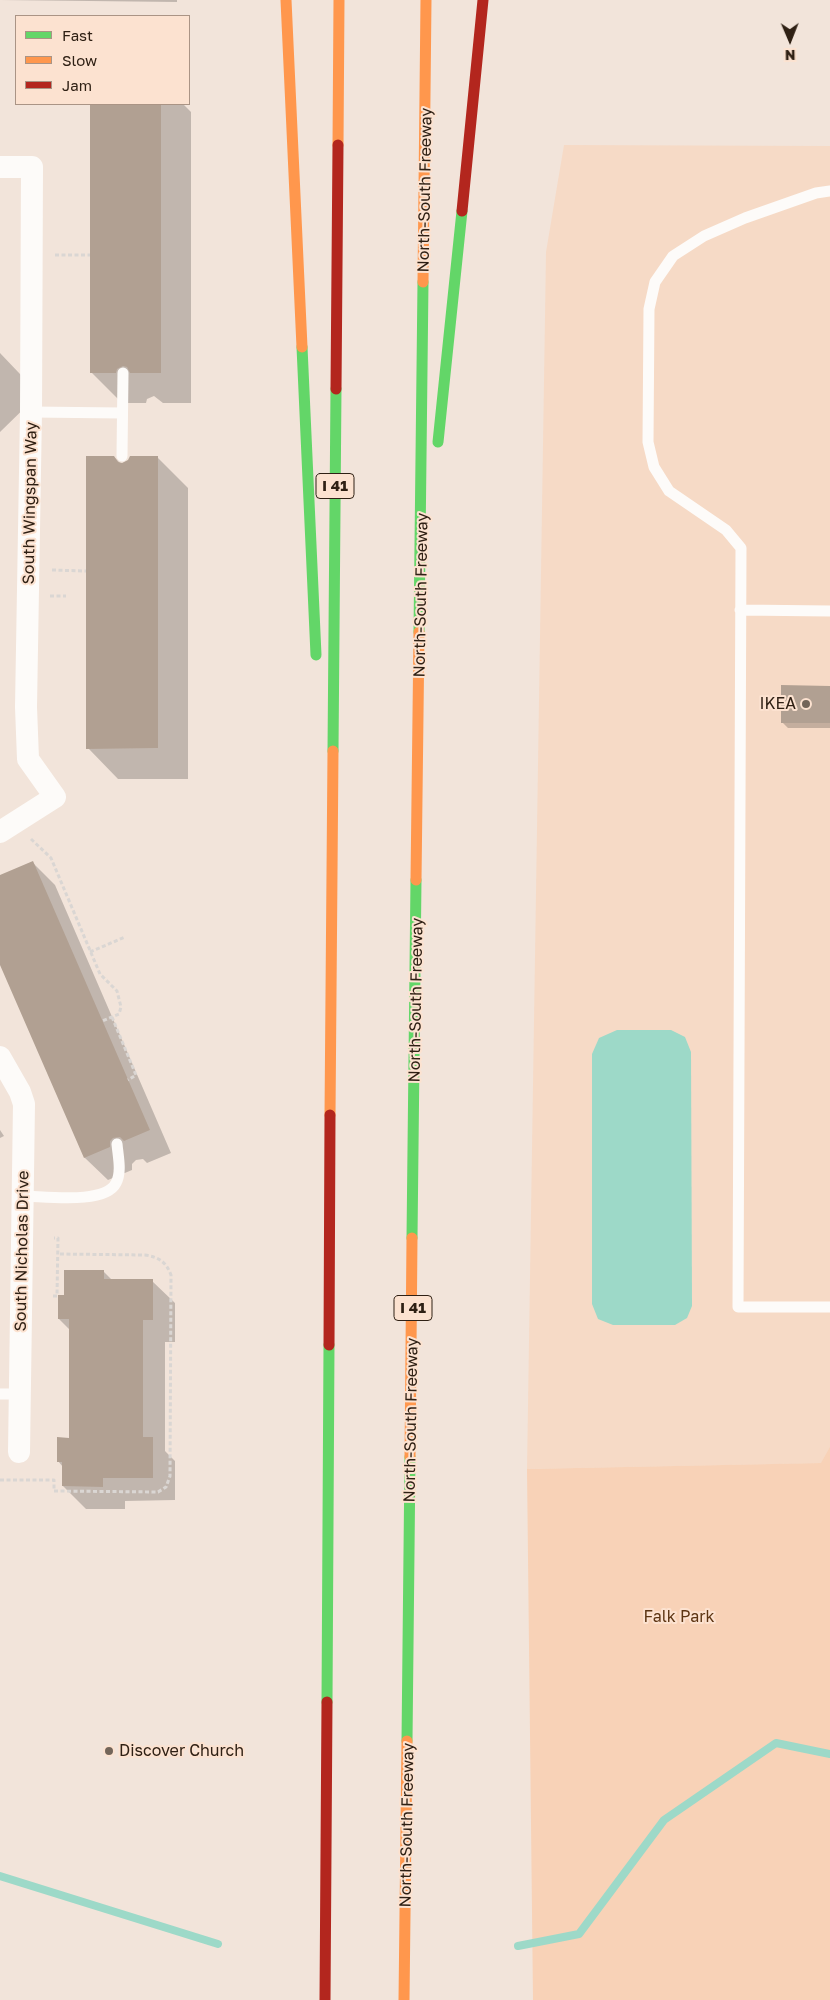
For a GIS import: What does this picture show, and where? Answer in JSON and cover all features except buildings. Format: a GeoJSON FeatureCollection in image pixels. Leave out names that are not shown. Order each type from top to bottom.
{"type":"FeatureCollection","features":[{"type":"Feature","properties":{"kind":"highway"},"geometry":{"type":"LineString","coordinates":[[286,0],[317,665]]}},
{"type":"Feature","properties":{"kind":"highway","name":"I 41"},"geometry":{"type":"LineString","coordinates":[[325,2000],[330,972],[339,0]]}},
{"type":"Feature","properties":{"kind":"highway","name":"North-South Freeway"},"geometry":{"type":"LineString","coordinates":[[404,2000],[421,615],[426,0]]}},
{"type":"Feature","properties":{"kind":"highway"},"geometry":{"type":"LineString","coordinates":[[437,458],[483,0]]}},
{"type":"Feature","properties":{"kind":"highway"},"geometry":{"type":"LineString","coordinates":[[421,615],[432,507]]}},
{"type":"Feature","properties":{"kind":"highway"},"geometry":{"type":"LineString","coordinates":[[321,764],[330,972]]}},
{"type":"Feature","properties":{"kind":"street","name":"South Wingspan Way"},"geometry":{"type":"LineString","coordinates":[[0,167],[32,167],[31,412],[26,707],[28,759],[55,797],[0,832]]}},
{"type":"Feature","properties":{"kind":"street","name":"South Nicholas Drive"},"geometry":{"type":"LineString","coordinates":[[0,1057],[20,1092],[24,1104],[22,1196],[10,1394],[19,1452]]}},
{"type":"Feature","properties":{"kind":"lane"},"geometry":{"type":"LineString","coordinates":[[830,191],[816,193],[745,218],[704,236],[673,256],[655,282],[649,309],[648,442],[654,468],[669,491],[726,530],[741,548],[738,1307],[830,1308]]}},
{"type":"Feature","properties":{"kind":"lane"},"geometry":{"type":"LineString","coordinates":[[122,456],[123,373]]}},
{"type":"Feature","properties":{"kind":"lane"},"geometry":{"type":"LineString","coordinates":[[31,412],[122,412]]}},
{"type":"Feature","properties":{"kind":"lane"},"geometry":{"type":"LineString","coordinates":[[740,610],[830,611]]}},
{"type":"Feature","properties":{"kind":"lane"},"geometry":{"type":"LineString","coordinates":[[22,1196],[94,1197],[107,1192],[116,1183],[119,1164],[117,1144]]}},
{"type":"Feature","properties":{"kind":"path"},"geometry":{"type":"LineString","coordinates":[[32,254],[90,255]]}},
{"type":"Feature","properties":{"kind":"path"},"geometry":{"type":"LineString","coordinates":[[28,570],[86,571]]}},
{"type":"Feature","properties":{"kind":"path"},"geometry":{"type":"LineString","coordinates":[[26,833],[51,858],[100,974],[117,991],[121,1008],[119,1014],[102,1021]]}},
{"type":"Feature","properties":{"kind":"path"},"geometry":{"type":"LineString","coordinates":[[90,952],[125,937]]}},
{"type":"Feature","properties":{"kind":"path"},"geometry":{"type":"LineString","coordinates":[[112,1017],[136,1075],[128,1080]]}},
{"type":"Feature","properties":{"kind":"path"},"geometry":{"type":"LineString","coordinates":[[52,1296],[57,1296],[58,1238],[54,1238]]}},
{"type":"Feature","properties":{"kind":"path"},"geometry":{"type":"LineString","coordinates":[[0,1480],[54,1480],[54,1492],[158,1492],[166,1488],[170,1476],[171,1275],[168,1267],[155,1256],[58,1254]]}},
{"type":"Feature","properties":{"kind":"shaded area"},"geometry":{"type":"Polygon","coordinates":[[[564,145],[830,146],[830,1463],[527,1469],[546,252],[564,145]]]}},
{"type":"Feature","properties":{"kind":"green space","name":"Falk Park"},"geometry":{"type":"Polygon","coordinates":[[[830,1447],[830,2000],[533,2000],[527,1469],[821,1463],[830,1447]]]}},
{"type":"Feature","properties":{"kind":"water"},"geometry":{"type":"Polygon","coordinates":[[[617,1030],[671,1030],[685,1037],[691,1052],[692,1306],[687,1318],[675,1325],[613,1325],[598,1319],[592,1304],[592,1054],[599,1038],[617,1030]]]}},
{"type":"Feature","properties":{"kind":"waterway"},"geometry":{"type":"LineString","coordinates":[[518,1946],[579,1934],[664,1820],[776,1743],[830,1754]]}},
{"type":"Feature","properties":{"kind":"waterway"},"geometry":{"type":"LineString","coordinates":[[0,1876],[218,1944]]}},
{"type":"Feature","properties":{"kind":"traffic: fast"},"geometry":{"type":"LineString","coordinates":[[438,442],[462,211]]}},
{"type":"Feature","properties":{"kind":"traffic: fast"},"geometry":{"type":"LineString","coordinates":[[419,632],[423,282]]}},
{"type":"Feature","properties":{"kind":"traffic: fast"},"geometry":{"type":"LineString","coordinates":[[302,347],[316,655]]}},
{"type":"Feature","properties":{"kind":"traffic: fast"},"geometry":{"type":"LineString","coordinates":[[333,751],[336,389]]}},
{"type":"Feature","properties":{"kind":"traffic: fast"},"geometry":{"type":"LineString","coordinates":[[412,1238],[416,880]]}},
{"type":"Feature","properties":{"kind":"traffic: fast"},"geometry":{"type":"LineString","coordinates":[[327,1702],[329,1345]]}},
{"type":"Feature","properties":{"kind":"traffic: fast"},"geometry":{"type":"LineString","coordinates":[[407,1741],[410,1457]]}},
{"type":"Feature","properties":{"kind":"traffic: slow"},"geometry":{"type":"LineString","coordinates":[[286,0],[302,347]]}},
{"type":"Feature","properties":{"kind":"traffic: slow"},"geometry":{"type":"LineString","coordinates":[[338,145],[339,0]]}},
{"type":"Feature","properties":{"kind":"traffic: slow"},"geometry":{"type":"LineString","coordinates":[[423,282],[426,0]]}},
{"type":"Feature","properties":{"kind":"traffic: slow"},"geometry":{"type":"LineString","coordinates":[[416,880],[419,632]]}},
{"type":"Feature","properties":{"kind":"traffic: slow"},"geometry":{"type":"LineString","coordinates":[[330,1115],[333,751]]}},
{"type":"Feature","properties":{"kind":"traffic: slow"},"geometry":{"type":"LineString","coordinates":[[410,1457],[412,1238]]}},
{"type":"Feature","properties":{"kind":"traffic: slow"},"geometry":{"type":"LineString","coordinates":[[404,2000],[407,1741]]}},
{"type":"Feature","properties":{"kind":"traffic: jam"},"geometry":{"type":"LineString","coordinates":[[462,211],[483,0]]}},
{"type":"Feature","properties":{"kind":"traffic: jam"},"geometry":{"type":"LineString","coordinates":[[336,389],[338,145]]}},
{"type":"Feature","properties":{"kind":"traffic: jam"},"geometry":{"type":"LineString","coordinates":[[329,1345],[330,1115]]}},
{"type":"Feature","properties":{"kind":"traffic: jam"},"geometry":{"type":"LineString","coordinates":[[325,2000],[327,1702]]}},
{"type":"Feature","properties":{"kind":"place","name":"IKEA"},"geometry":{"type":"Point","coordinates":[806,704]}},
{"type":"Feature","properties":{"kind":"place","name":"Discover Church"},"geometry":{"type":"Point","coordinates":[109,1751]}}]}
